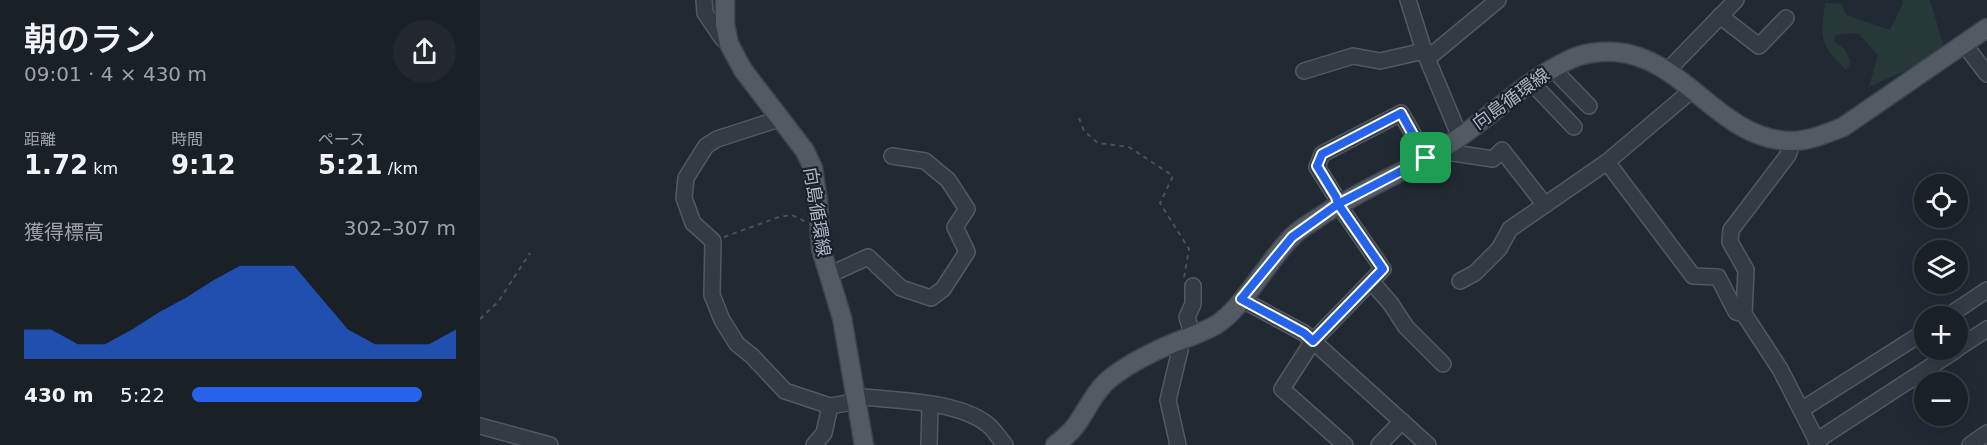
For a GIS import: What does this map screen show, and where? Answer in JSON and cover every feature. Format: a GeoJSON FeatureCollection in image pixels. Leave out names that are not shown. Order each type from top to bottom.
{"type":"FeatureCollection","features":[{"type":"Feature","properties":{"kind":"main road","name":"向島循環線"},"geometry":{"type":"LineString","coordinates":[[725,0],[725,24],[729,44],[743,70],[805,151],[813,168],[821,249],[842,318],[864,445]]}},
{"type":"Feature","properties":{"kind":"main road","name":"向島循環線"},"geometry":{"type":"LineString","coordinates":[[1055,445],[1073,429],[1103,385],[1111,378],[1150,354],[1217,324],[1230,313],[1292,237],[1338,204],[1426,158],[1453,141],[1531,82],[1572,58],[1596,52],[1616,52],[1644,58],[1668,70],[1744,128],[1769,137],[1792,141],[1819,136],[1843,127],[1987,28]]}},
{"type":"Feature","properties":{"kind":"street"},"geometry":{"type":"LineString","coordinates":[[704,0],[705,13],[722,38],[728,37]]}},
{"type":"Feature","properties":{"kind":"street"},"geometry":{"type":"LineString","coordinates":[[1408,0],[1453,141],[1453,153],[1493,159],[1502,150],[1545,205]]}},
{"type":"Feature","properties":{"kind":"street"},"geometry":{"type":"LineString","coordinates":[[1304,71],[1353,56],[1380,61],[1424,51],[1433,54],[1498,0]]}},
{"type":"Feature","properties":{"kind":"street"},"geometry":{"type":"LineString","coordinates":[[1668,70],[1736,0]]}},
{"type":"Feature","properties":{"kind":"street"},"geometry":{"type":"LineString","coordinates":[[1720,16],[1758,46],[1786,18]]}},
{"type":"Feature","properties":{"kind":"street"},"geometry":{"type":"LineString","coordinates":[[1964,44],[1987,74]]}},
{"type":"Feature","properties":{"kind":"street"},"geometry":{"type":"LineString","coordinates":[[1552,68],[1590,106]]}},
{"type":"Feature","properties":{"kind":"street"},"geometry":{"type":"LineString","coordinates":[[1531,82],[1574,127]]}},
{"type":"Feature","properties":{"kind":"street"},"geometry":{"type":"LineString","coordinates":[[1460,281],[1475,273],[1499,249],[1510,229],[1607,162],[1692,90]]}},
{"type":"Feature","properties":{"kind":"street"},"geometry":{"type":"LineString","coordinates":[[1344,445],[1282,389],[1313,341],[1383,269],[1338,204],[1317,166],[1322,154],[1401,113],[1426,158]]}},
{"type":"Feature","properties":{"kind":"street"},"geometry":{"type":"LineString","coordinates":[[777,117],[773,121],[717,139],[706,146],[686,178],[684,198],[693,223],[713,241],[712,295],[722,320],[737,344],[752,356],[785,391],[830,406],[864,397],[944,406],[969,414],[988,424],[1005,445]]}},
{"type":"Feature","properties":{"kind":"street"},"geometry":{"type":"LineString","coordinates":[[1792,141],[1788,155],[1731,230],[1730,242],[1746,270],[1744,314],[1780,369],[1818,443],[1941,360]]}},
{"type":"Feature","properties":{"kind":"street"},"geometry":{"type":"LineString","coordinates":[[829,275],[868,257],[901,288],[931,298],[943,289],[967,252],[955,227],[967,209],[948,180],[925,161],[892,156]]}},
{"type":"Feature","properties":{"kind":"street"},"geometry":{"type":"LineString","coordinates":[[1607,162],[1694,276],[1718,277],[1736,312],[1744,314]]}},
{"type":"Feature","properties":{"kind":"street"},"geometry":{"type":"LineString","coordinates":[[1371,281],[1391,304],[1406,327],[1443,364]]}},
{"type":"Feature","properties":{"kind":"street"},"geometry":{"type":"LineString","coordinates":[[1178,445],[1168,400],[1180,350],[1186,339],[1187,317],[1193,304],[1188,285]]}},
{"type":"Feature","properties":{"kind":"street"},"geometry":{"type":"LineString","coordinates":[[1963,306],[1987,290]]}},
{"type":"Feature","properties":{"kind":"street"},"geometry":{"type":"LineString","coordinates":[[1241,299],[1304,333],[1428,445]]}},
{"type":"Feature","properties":{"kind":"street"},"geometry":{"type":"LineString","coordinates":[[1968,344],[1984,336]]}},
{"type":"Feature","properties":{"kind":"street"},"geometry":{"type":"LineString","coordinates":[[1801,410],[1914,338]]}},
{"type":"Feature","properties":{"kind":"street"},"geometry":{"type":"LineString","coordinates":[[929,445],[930,405]]}},
{"type":"Feature","properties":{"kind":"street"},"geometry":{"type":"LineString","coordinates":[[814,445],[824,433],[830,406]]}},
{"type":"Feature","properties":{"kind":"street"},"geometry":{"type":"LineString","coordinates":[[1379,445],[1402,421]]}},
{"type":"Feature","properties":{"kind":"street"},"geometry":{"type":"LineString","coordinates":[[480,426],[550,445]]}},
{"type":"Feature","properties":{"kind":"street"},"geometry":{"type":"LineString","coordinates":[[1970,445],[1987,433]]}},
{"type":"Feature","properties":{"kind":"path"},"geometry":{"type":"LineString","coordinates":[[1078,118],[1084,131],[1098,143],[1129,147],[1173,176],[1160,203],[1189,249],[1188,285]]}},
{"type":"Feature","properties":{"kind":"path"},"geometry":{"type":"LineString","coordinates":[[713,241],[779,217],[792,215],[807,223]]}},
{"type":"Feature","properties":{"kind":"path"},"geometry":{"type":"LineString","coordinates":[[480,319],[498,302],[530,253]]}},
{"type":"Feature","properties":{"kind":"green space"},"geometry":{"type":"Polygon","coordinates":[[[1902,0],[1930,0],[1944,48],[1935,57],[1869,87],[1878,55],[1858,33],[1836,35],[1834,41],[1845,50],[1851,62],[1846,70],[1831,54],[1824,40],[1825,3],[1842,4],[1846,15],[1890,30],[1903,3],[1902,0]]]}},
{"type":"Feature","properties":{"kind":"route"},"geometry":{"type":"LineString","coordinates":[[1426,158],[1338,204],[1292,237],[1241,299],[1304,333],[1313,341],[1383,269],[1338,204],[1317,166],[1322,154],[1401,113],[1426,158]]}}]}
